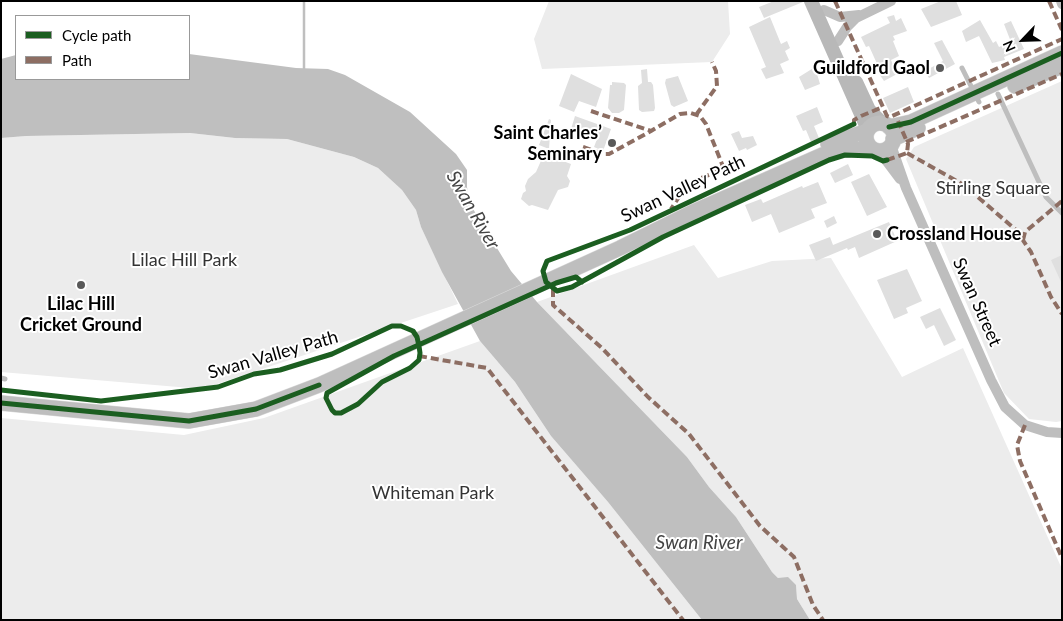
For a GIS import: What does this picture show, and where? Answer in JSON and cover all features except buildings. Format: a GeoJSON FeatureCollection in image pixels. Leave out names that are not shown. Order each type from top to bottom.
{"type":"FeatureCollection","features":[{"type":"Feature","properties":{"kind":"main road"},"geometry":{"type":"LineString","coordinates":[[1,403],[189,421],[256,409],[318,385],[392,352],[552,277],[822,155],[884,139],[910,122],[977,98],[1062,53]]}},
{"type":"Feature","properties":{"kind":"main road"},"geometry":{"type":"LineString","coordinates":[[977,98],[998,94],[1062,66]]}},
{"type":"Feature","properties":{"kind":"main road"},"geometry":{"type":"LineString","coordinates":[[552,277],[676,213],[823,146],[867,130],[866,139],[884,139]]}},
{"type":"Feature","properties":{"kind":"street"},"geometry":{"type":"LineString","coordinates":[[811,1],[867,130]]}},
{"type":"Feature","properties":{"kind":"street"},"geometry":{"type":"LineString","coordinates":[[838,41],[852,21],[891,1]]}},
{"type":"Feature","properties":{"kind":"street"},"geometry":{"type":"LineString","coordinates":[[822,6],[842,17],[865,13]]}},
{"type":"Feature","properties":{"kind":"street","name":"Swan Street"},"geometry":{"type":"LineString","coordinates":[[822,6],[865,101],[875,117],[997,394],[1009,412],[1025,425],[1047,432],[1062,433]]}},
{"type":"Feature","properties":{"kind":"lane"},"geometry":{"type":"LineString","coordinates":[[962,68],[977,98]]}},
{"type":"Feature","properties":{"kind":"lane"},"geometry":{"type":"LineString","coordinates":[[998,94],[1046,197],[1062,213]]}},
{"type":"Feature","properties":{"kind":"green space"},"geometry":{"type":"Polygon","coordinates":[[[549,1],[728,1],[730,34],[712,62],[542,69],[534,39],[549,1]]]}},
{"type":"Feature","properties":{"kind":"green space","name":"Stirling Square"},"geometry":{"type":"Polygon","coordinates":[[[1062,81],[1062,421],[1056,422],[1029,419],[1004,393],[906,159],[914,147],[1062,81]]]}},
{"type":"Feature","properties":{"kind":"green space","name":"Lilac Hill Park"},"geometry":{"type":"Polygon","coordinates":[[[190,133],[235,138],[287,139],[354,157],[378,168],[402,190],[416,210],[421,227],[458,304],[202,389],[1,372],[1,138],[190,133]]]}},
{"type":"Feature","properties":{"kind":"green space"},"geometry":{"type":"Polygon","coordinates":[[[694,245],[718,278],[772,261],[831,258],[902,377],[963,348],[1062,569],[1062,620],[810,620],[797,599],[796,585],[778,578],[772,572],[736,517],[709,487],[687,457],[537,302],[694,245]]]}},
{"type":"Feature","properties":{"kind":"green space","name":"Whiteman Park"},"geometry":{"type":"Polygon","coordinates":[[[480,341],[515,382],[551,436],[608,502],[702,620],[1,620],[1,418],[184,435],[264,418],[480,341]]]}},
{"type":"Feature","properties":{"kind":"water","name":"Swan River"},"geometry":{"type":"Polygon","coordinates":[[[190,54],[296,68],[328,69],[345,75],[410,112],[456,154],[467,170],[470,204],[511,271],[537,302],[687,457],[709,487],[736,517],[772,572],[778,578],[788,577],[796,585],[797,599],[810,620],[702,620],[608,502],[551,436],[515,382],[480,341],[442,272],[421,227],[416,210],[402,190],[378,168],[354,157],[287,139],[235,138],[190,133],[1,138],[1,59],[15,55],[15,80],[190,80],[190,54]]]}},
{"type":"Feature","properties":{"kind":"waterway"},"geometry":{"type":"LineString","coordinates":[[304,1],[304,70]]}},
{"type":"Feature","properties":{"kind":"marked path"},"geometry":{"type":"LineString","coordinates":[[835,1],[887,116],[890,117],[1062,39]]}},
{"type":"Feature","properties":{"kind":"marked path"},"geometry":{"type":"LineString","coordinates":[[1049,1],[1062,30]]}},
{"type":"Feature","properties":{"kind":"marked path"},"geometry":{"type":"LineString","coordinates":[[696,115],[717,86],[716,71],[712,62]]}},
{"type":"Feature","properties":{"kind":"marked path"},"geometry":{"type":"LineString","coordinates":[[906,142],[1062,74]]}},
{"type":"Feature","properties":{"kind":"marked path"},"geometry":{"type":"LineString","coordinates":[[854,124],[854,120],[883,107]]}},
{"type":"Feature","properties":{"kind":"marked path"},"geometry":{"type":"LineString","coordinates":[[591,111],[651,131],[680,114],[691,113],[700,116],[706,124],[724,169],[696,180],[679,197],[671,209]]}},
{"type":"Feature","properties":{"kind":"marked path"},"geometry":{"type":"LineString","coordinates":[[887,160],[907,153],[908,144],[898,121]]}},
{"type":"Feature","properties":{"kind":"marked path"},"geometry":{"type":"LineString","coordinates":[[583,147],[603,154],[609,154],[651,131]]}},
{"type":"Feature","properties":{"kind":"marked path"},"geometry":{"type":"LineString","coordinates":[[907,153],[964,185],[1016,230],[1031,252],[1051,297],[1062,314]]}},
{"type":"Feature","properties":{"kind":"marked path"},"geometry":{"type":"LineString","coordinates":[[1023,240],[1025,232],[1062,201]]}},
{"type":"Feature","properties":{"kind":"marked path"},"geometry":{"type":"LineString","coordinates":[[553,289],[553,305],[602,348],[648,397],[689,434],[760,526],[794,557],[813,605],[823,620]]}},
{"type":"Feature","properties":{"kind":"marked path"},"geometry":{"type":"LineString","coordinates":[[419,356],[487,368],[683,620]]}},
{"type":"Feature","properties":{"kind":"marked path"},"geometry":{"type":"LineString","coordinates":[[1025,425],[1017,445],[1020,461],[1062,558]]}},
{"type":"Feature","properties":{"kind":"cycle path"},"geometry":{"type":"LineString","coordinates":[[889,127],[911,122],[1062,53]]}},
{"type":"Feature","properties":{"kind":"cycle path","name":"Swan Valley Path"},"geometry":{"type":"LineString","coordinates":[[854,124],[630,230],[547,261],[543,271],[546,282],[557,291],[572,287],[663,237],[829,160],[845,155],[872,156],[883,161],[887,160]]}},
{"type":"Feature","properties":{"kind":"cycle path","name":"Swan Valley Path"},"geometry":{"type":"LineString","coordinates":[[1,390],[101,401],[218,387],[254,374],[280,370],[332,354],[392,326],[401,326],[413,331],[417,337],[419,346],[419,360],[410,368],[382,382],[358,404],[341,413],[335,413],[332,410],[326,398],[327,393],[394,356],[556,283],[576,277],[582,282]]}},
{"type":"Feature","properties":{"kind":"cycle path"},"geometry":{"type":"LineString","coordinates":[[1,403],[189,421],[256,409],[319,385]]}},
{"type":"Feature","properties":{"kind":"place","name":"Guildford Gaol"},"geometry":{"type":"Point","coordinates":[940,68]}},
{"type":"Feature","properties":{"kind":"place","name":"Saint Charles’ Seminary"},"geometry":{"type":"Point","coordinates":[612,143]}},
{"type":"Feature","properties":{"kind":"place","name":"Crossland House"},"geometry":{"type":"Point","coordinates":[877,234]}},
{"type":"Feature","properties":{"kind":"place","name":"Lilac Hill Cricket Ground"},"geometry":{"type":"Point","coordinates":[81,285]}}]}
